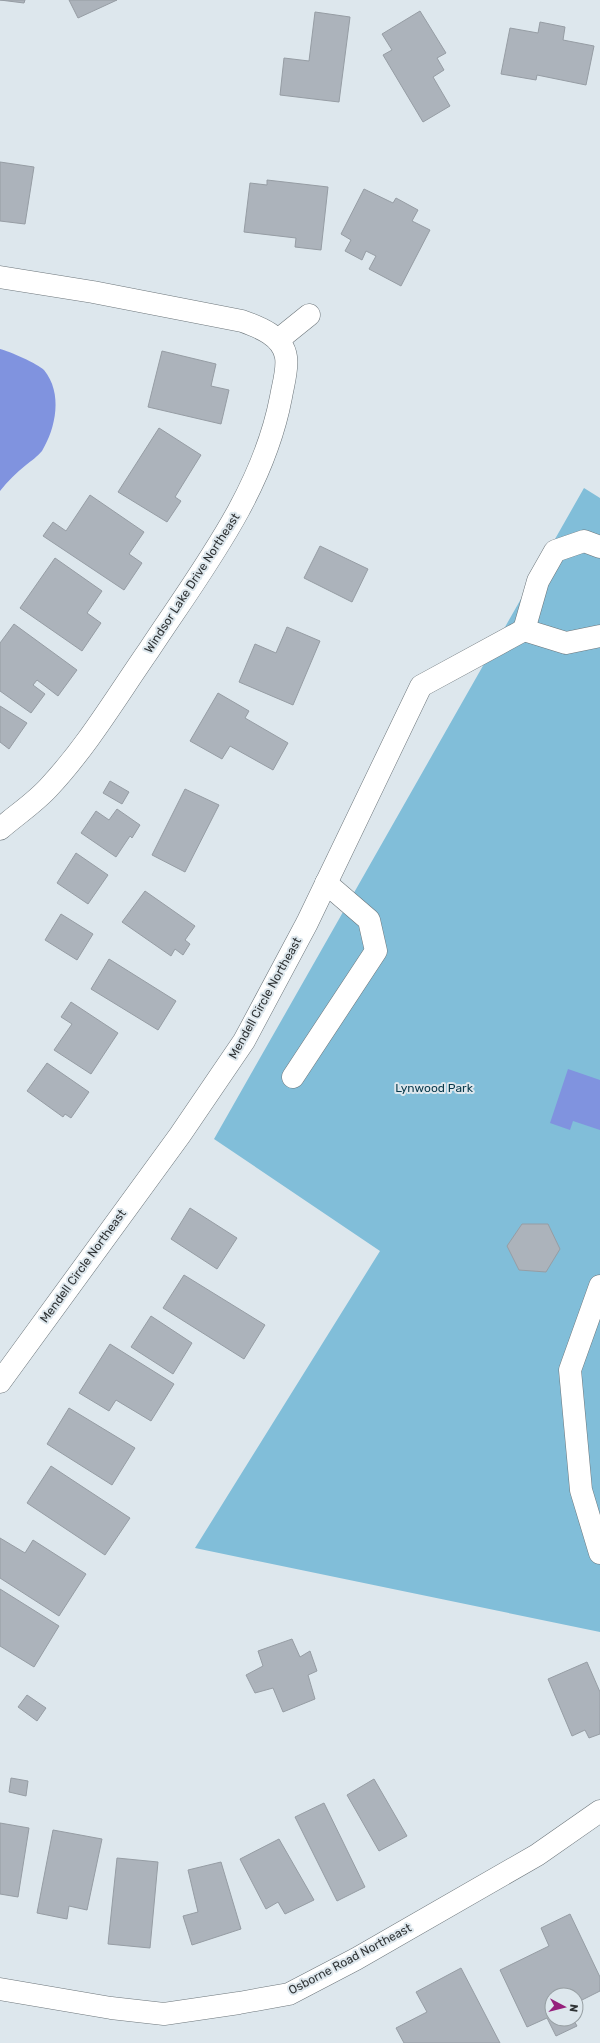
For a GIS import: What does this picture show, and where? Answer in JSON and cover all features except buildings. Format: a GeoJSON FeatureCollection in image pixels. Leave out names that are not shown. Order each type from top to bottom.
{"type":"FeatureCollection","features":[{"type":"Feature","properties":{"kind":"street"},"geometry":{"type":"LineString","coordinates":[[0,276],[101,293],[242,321],[264,329],[278,340],[309,315]]}},
{"type":"Feature","properties":{"kind":"street","name":"Windsor Lake Drive Northeast"},"geometry":{"type":"LineString","coordinates":[[0,828],[49,787],[84,747],[220,543],[239,510],[255,480],[278,414],[286,356],[278,340]]}},
{"type":"Feature","properties":{"kind":"street"},"geometry":{"type":"LineString","coordinates":[[600,547],[584,541],[555,550],[538,581],[524,630],[566,643],[600,636]]}},
{"type":"Feature","properties":{"kind":"street","name":"Mendell Circle Northeast"},"geometry":{"type":"LineString","coordinates":[[0,1382],[180,1135],[244,1041],[307,923],[421,686],[524,630]]}},
{"type":"Feature","properties":{"kind":"street"},"geometry":{"type":"LineString","coordinates":[[293,1077],[376,951],[369,920],[326,883]]}},
{"type":"Feature","properties":{"kind":"street"},"geometry":{"type":"LineString","coordinates":[[600,1286],[570,1370],[581,1490],[600,1553]]}},
{"type":"Feature","properties":{"kind":"street","name":"Osborne Road Northeast"},"geometry":{"type":"LineString","coordinates":[[0,1990],[111,2008],[164,2014],[289,1994],[356,1959],[537,1855],[600,1811]]}},
{"type":"Feature","properties":{"kind":"green space","name":"Lynwood Park"},"geometry":{"type":"Polygon","coordinates":[[[584,488],[600,498],[600,1632],[195,1548],[380,1251],[214,1139],[584,488]]]}},
{"type":"Feature","properties":{"kind":"water"},"geometry":{"type":"Polygon","coordinates":[[[0,349],[36,364],[44,370],[54,389],[55,410],[51,432],[42,451],[15,474],[0,491],[0,349]]]}},
{"type":"Feature","properties":{"kind":"water"},"geometry":{"type":"Polygon","coordinates":[[[568,1069],[600,1080],[600,1130],[573,1121],[570,1130],[550,1123],[568,1069]]]}}]}
